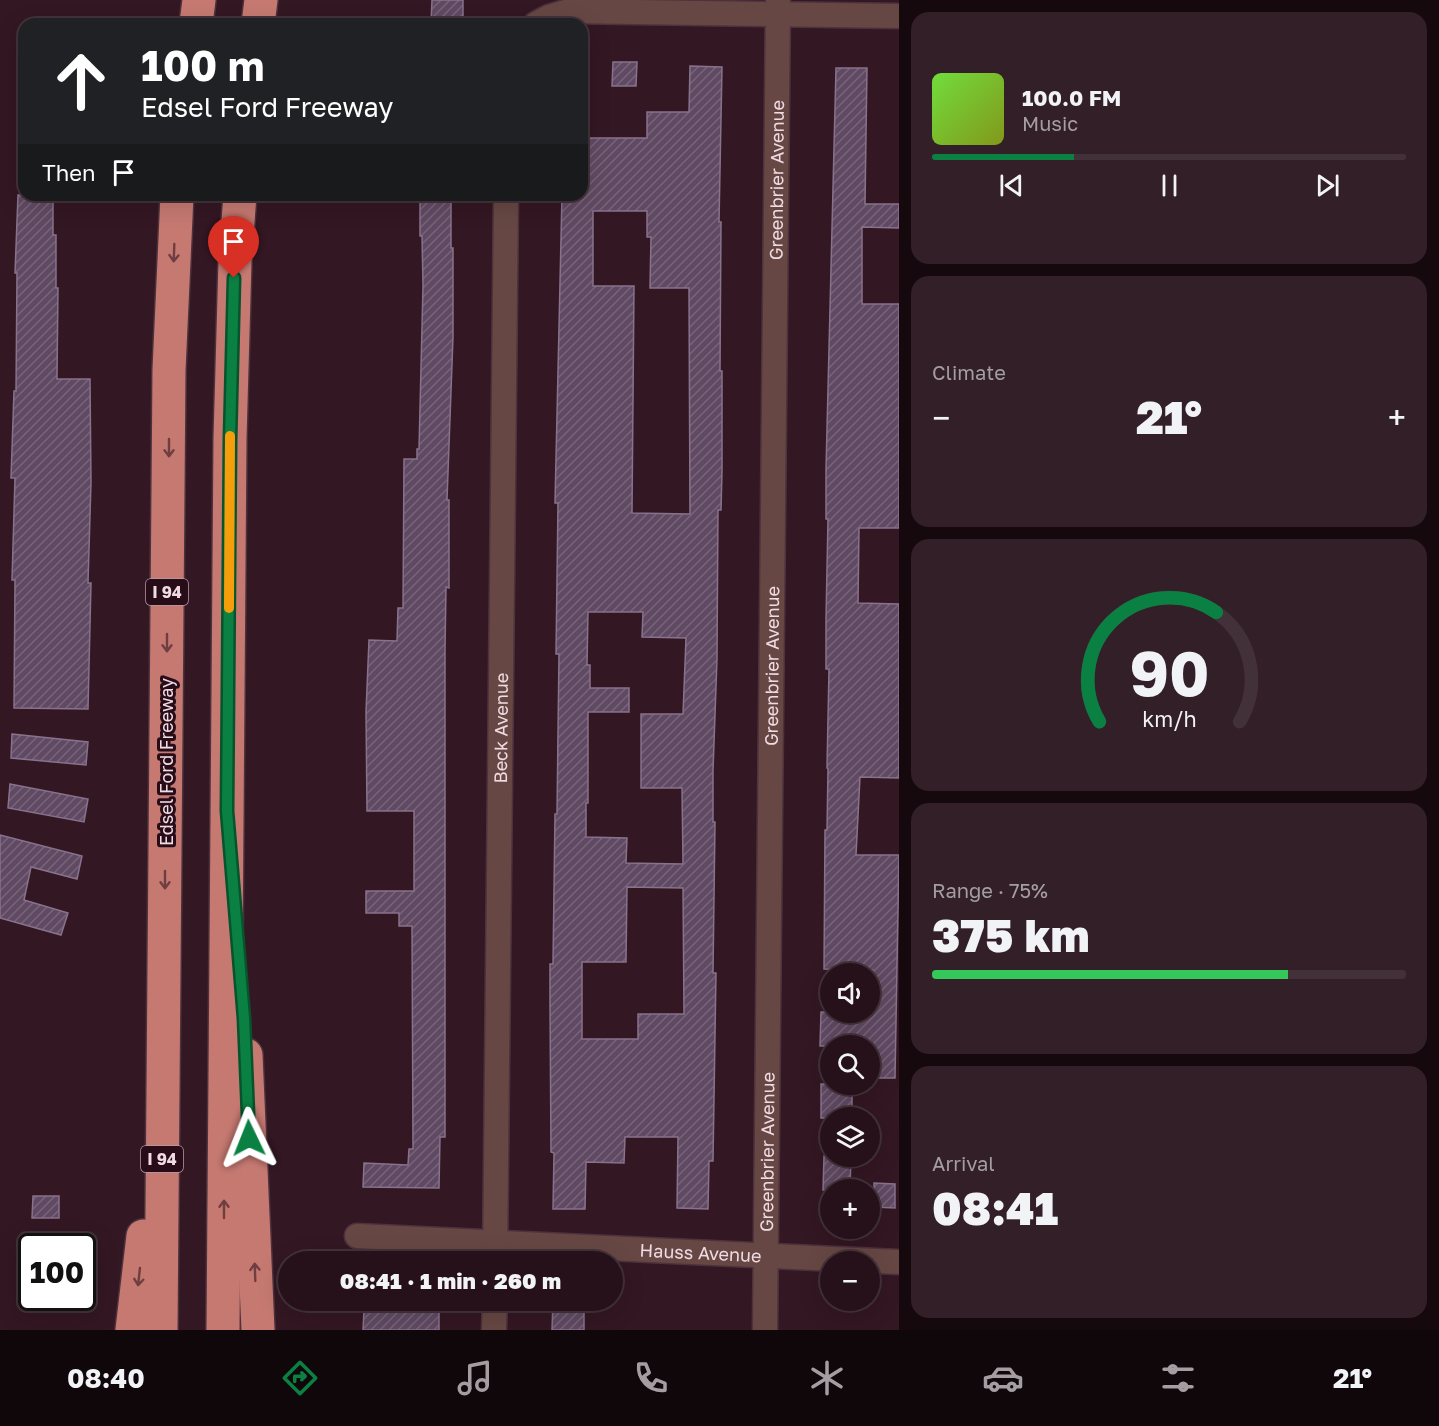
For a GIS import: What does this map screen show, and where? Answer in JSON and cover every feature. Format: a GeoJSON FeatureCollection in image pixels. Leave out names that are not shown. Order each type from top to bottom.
{"type":"FeatureCollection","features":[{"type":"Feature","properties":{"kind":"highway"},"geometry":{"type":"LineString","coordinates":[[197,18],[199,0]]}},
{"type":"Feature","properties":{"kind":"highway"},"geometry":{"type":"LineString","coordinates":[[259,18],[261,0]]}},
{"type":"Feature","properties":{"kind":"highway","name":"Edsel Ford Freeway"},"geometry":{"type":"LineString","coordinates":[[161,1330],[169,370],[177,201]]}},
{"type":"Feature","properties":{"kind":"highway"},"geometry":{"type":"LineString","coordinates":[[223,1330],[230,439],[235,261],[240,201]]}},
{"type":"Feature","properties":{"kind":"highway"},"geometry":{"type":"LineString","coordinates":[[227,811],[244,1018],[258,1330]]}},
{"type":"Feature","properties":{"kind":"highway"},"geometry":{"type":"LineString","coordinates":[[132,1330],[148,1184],[164,989]]}},
{"type":"Feature","properties":{"kind":"street"},"geometry":{"type":"LineString","coordinates":[[547,18],[568,11],[778,7],[899,16]]}},
{"type":"Feature","properties":{"kind":"street","name":"Greenbrier Avenue"},"geometry":{"type":"LineString","coordinates":[[765,1330],[778,7]]}},
{"type":"Feature","properties":{"kind":"street","name":"Beck Avenue"},"geometry":{"type":"LineString","coordinates":[[495,1251],[506,201]]}},
{"type":"Feature","properties":{"kind":"street","name":"Hauss Avenue"},"geometry":{"type":"LineString","coordinates":[[357,1236],[486,1251]]}},
{"type":"Feature","properties":{"kind":"street","name":"Hauss Avenue"},"geometry":{"type":"LineString","coordinates":[[623,1254],[765,1256],[899,1262]]}},
{"type":"Feature","properties":{"kind":"street"},"geometry":{"type":"LineString","coordinates":[[494,1330],[495,1311]]}},
{"type":"Feature","properties":{"kind":"building"},"geometry":{"type":"Polygon","coordinates":[[[432,0],[463,0],[463,18],[431,18],[432,0]]]}},
{"type":"Feature","properties":{"kind":"building"},"geometry":{"type":"Polygon","coordinates":[[[613,62],[637,62],[636,86],[612,86],[613,62]]]}},
{"type":"Feature","properties":{"kind":"building"},"geometry":{"type":"Polygon","coordinates":[[[690,66],[722,67],[719,222],[721,222],[722,471],[721,510],[718,510],[717,659],[713,771],[713,822],[715,822],[713,973],[716,973],[713,1161],[709,1161],[708,1209],[677,1208],[678,1137],[625,1137],[624,1163],[586,1162],[585,1209],[553,1209],[550,964],[553,964],[555,814],[557,814],[559,654],[556,654],[558,503],[555,503],[562,201],[588,201],[588,138],[647,138],[647,112],[689,112],[690,66]],[[593,211],[593,286],[634,286],[632,513],[690,514],[689,288],[650,288],[651,237],[647,237],[647,211],[593,211]],[[588,612],[587,665],[590,665],[590,688],[629,688],[629,712],[588,712],[586,837],[627,838],[626,863],[683,864],[682,788],[641,788],[641,714],[683,714],[686,638],[642,637],[643,612],[588,612]],[[627,887],[626,962],[582,962],[582,1039],[638,1039],[638,1014],[684,1014],[683,888],[627,887]]]}},
{"type":"Feature","properties":{"kind":"building"},"geometry":{"type":"Polygon","coordinates":[[[836,68],[867,68],[865,204],[899,204],[899,228],[862,227],[862,304],[899,304],[899,528],[859,528],[858,603],[899,604],[899,778],[860,777],[856,855],[899,855],[895,1078],[880,1078],[880,1035],[820,1035],[821,1023],[880,1023],[880,963],[824,963],[829,669],[826,669],[828,519],[826,519],[836,68]]]}},
{"type":"Feature","properties":{"kind":"building"},"geometry":{"type":"Polygon","coordinates":[[[18,195],[18,201],[53,201],[53,235],[56,235],[56,288],[58,288],[57,379],[90,379],[91,482],[88,583],[91,583],[88,709],[14,708],[15,580],[12,580],[15,478],[11,478],[14,391],[16,391],[17,273],[15,273],[18,195]]]}},
{"type":"Feature","properties":{"kind":"building"},"geometry":{"type":"Polygon","coordinates":[[[420,201],[451,201],[453,337],[447,500],[449,500],[449,588],[446,587],[445,649],[445,1137],[440,1137],[439,1188],[363,1187],[364,1163],[408,1165],[409,1149],[413,1149],[412,926],[399,926],[399,913],[366,913],[366,891],[414,891],[414,811],[367,811],[366,712],[369,640],[397,641],[398,608],[403,608],[404,459],[417,459],[417,449],[419,449],[423,286],[422,236],[420,236],[420,201]]]}},
{"type":"Feature","properties":{"kind":"building"},"geometry":{"type":"Polygon","coordinates":[[[12,734],[88,742],[86,765],[11,758],[12,734]]]}},
{"type":"Feature","properties":{"kind":"building"},"geometry":{"type":"Polygon","coordinates":[[[10,784],[88,799],[84,822],[8,808],[10,784]]]}},
{"type":"Feature","properties":{"kind":"building"},"geometry":{"type":"Polygon","coordinates":[[[0,835],[82,856],[77,879],[31,867],[24,900],[68,913],[61,935],[0,918],[0,835]]]}},
{"type":"Feature","properties":{"kind":"building"},"geometry":{"type":"Polygon","coordinates":[[[821,1095],[852,1095],[852,1107],[821,1107],[821,1095]]]}},
{"type":"Feature","properties":{"kind":"building"},"geometry":{"type":"Polygon","coordinates":[[[824,1167],[851,1167],[850,1179],[823,1179],[824,1167]]]}},
{"type":"Feature","properties":{"kind":"building"},"geometry":{"type":"Polygon","coordinates":[[[880,1183],[895,1184],[895,1208],[880,1207],[880,1183]]]}},
{"type":"Feature","properties":{"kind":"building"},"geometry":{"type":"Polygon","coordinates":[[[33,1196],[59,1196],[59,1218],[32,1218],[33,1196]]]}},
{"type":"Feature","properties":{"kind":"building"},"geometry":{"type":"Polygon","coordinates":[[[364,1311],[439,1311],[439,1330],[363,1330],[364,1311]]]}},
{"type":"Feature","properties":{"kind":"building"},"geometry":{"type":"Polygon","coordinates":[[[553,1311],[584,1311],[584,1330],[552,1330],[553,1311]]]}},
{"type":"Feature","properties":{"kind":"slow traffic"},"geometry":{"type":"LineString","coordinates":[[229,608],[230,436]]}},
{"type":"Feature","properties":{"kind":"route"},"geometry":{"type":"LineString","coordinates":[[234,278],[230,439],[227,811],[244,1018],[249,1138]]}}]}
